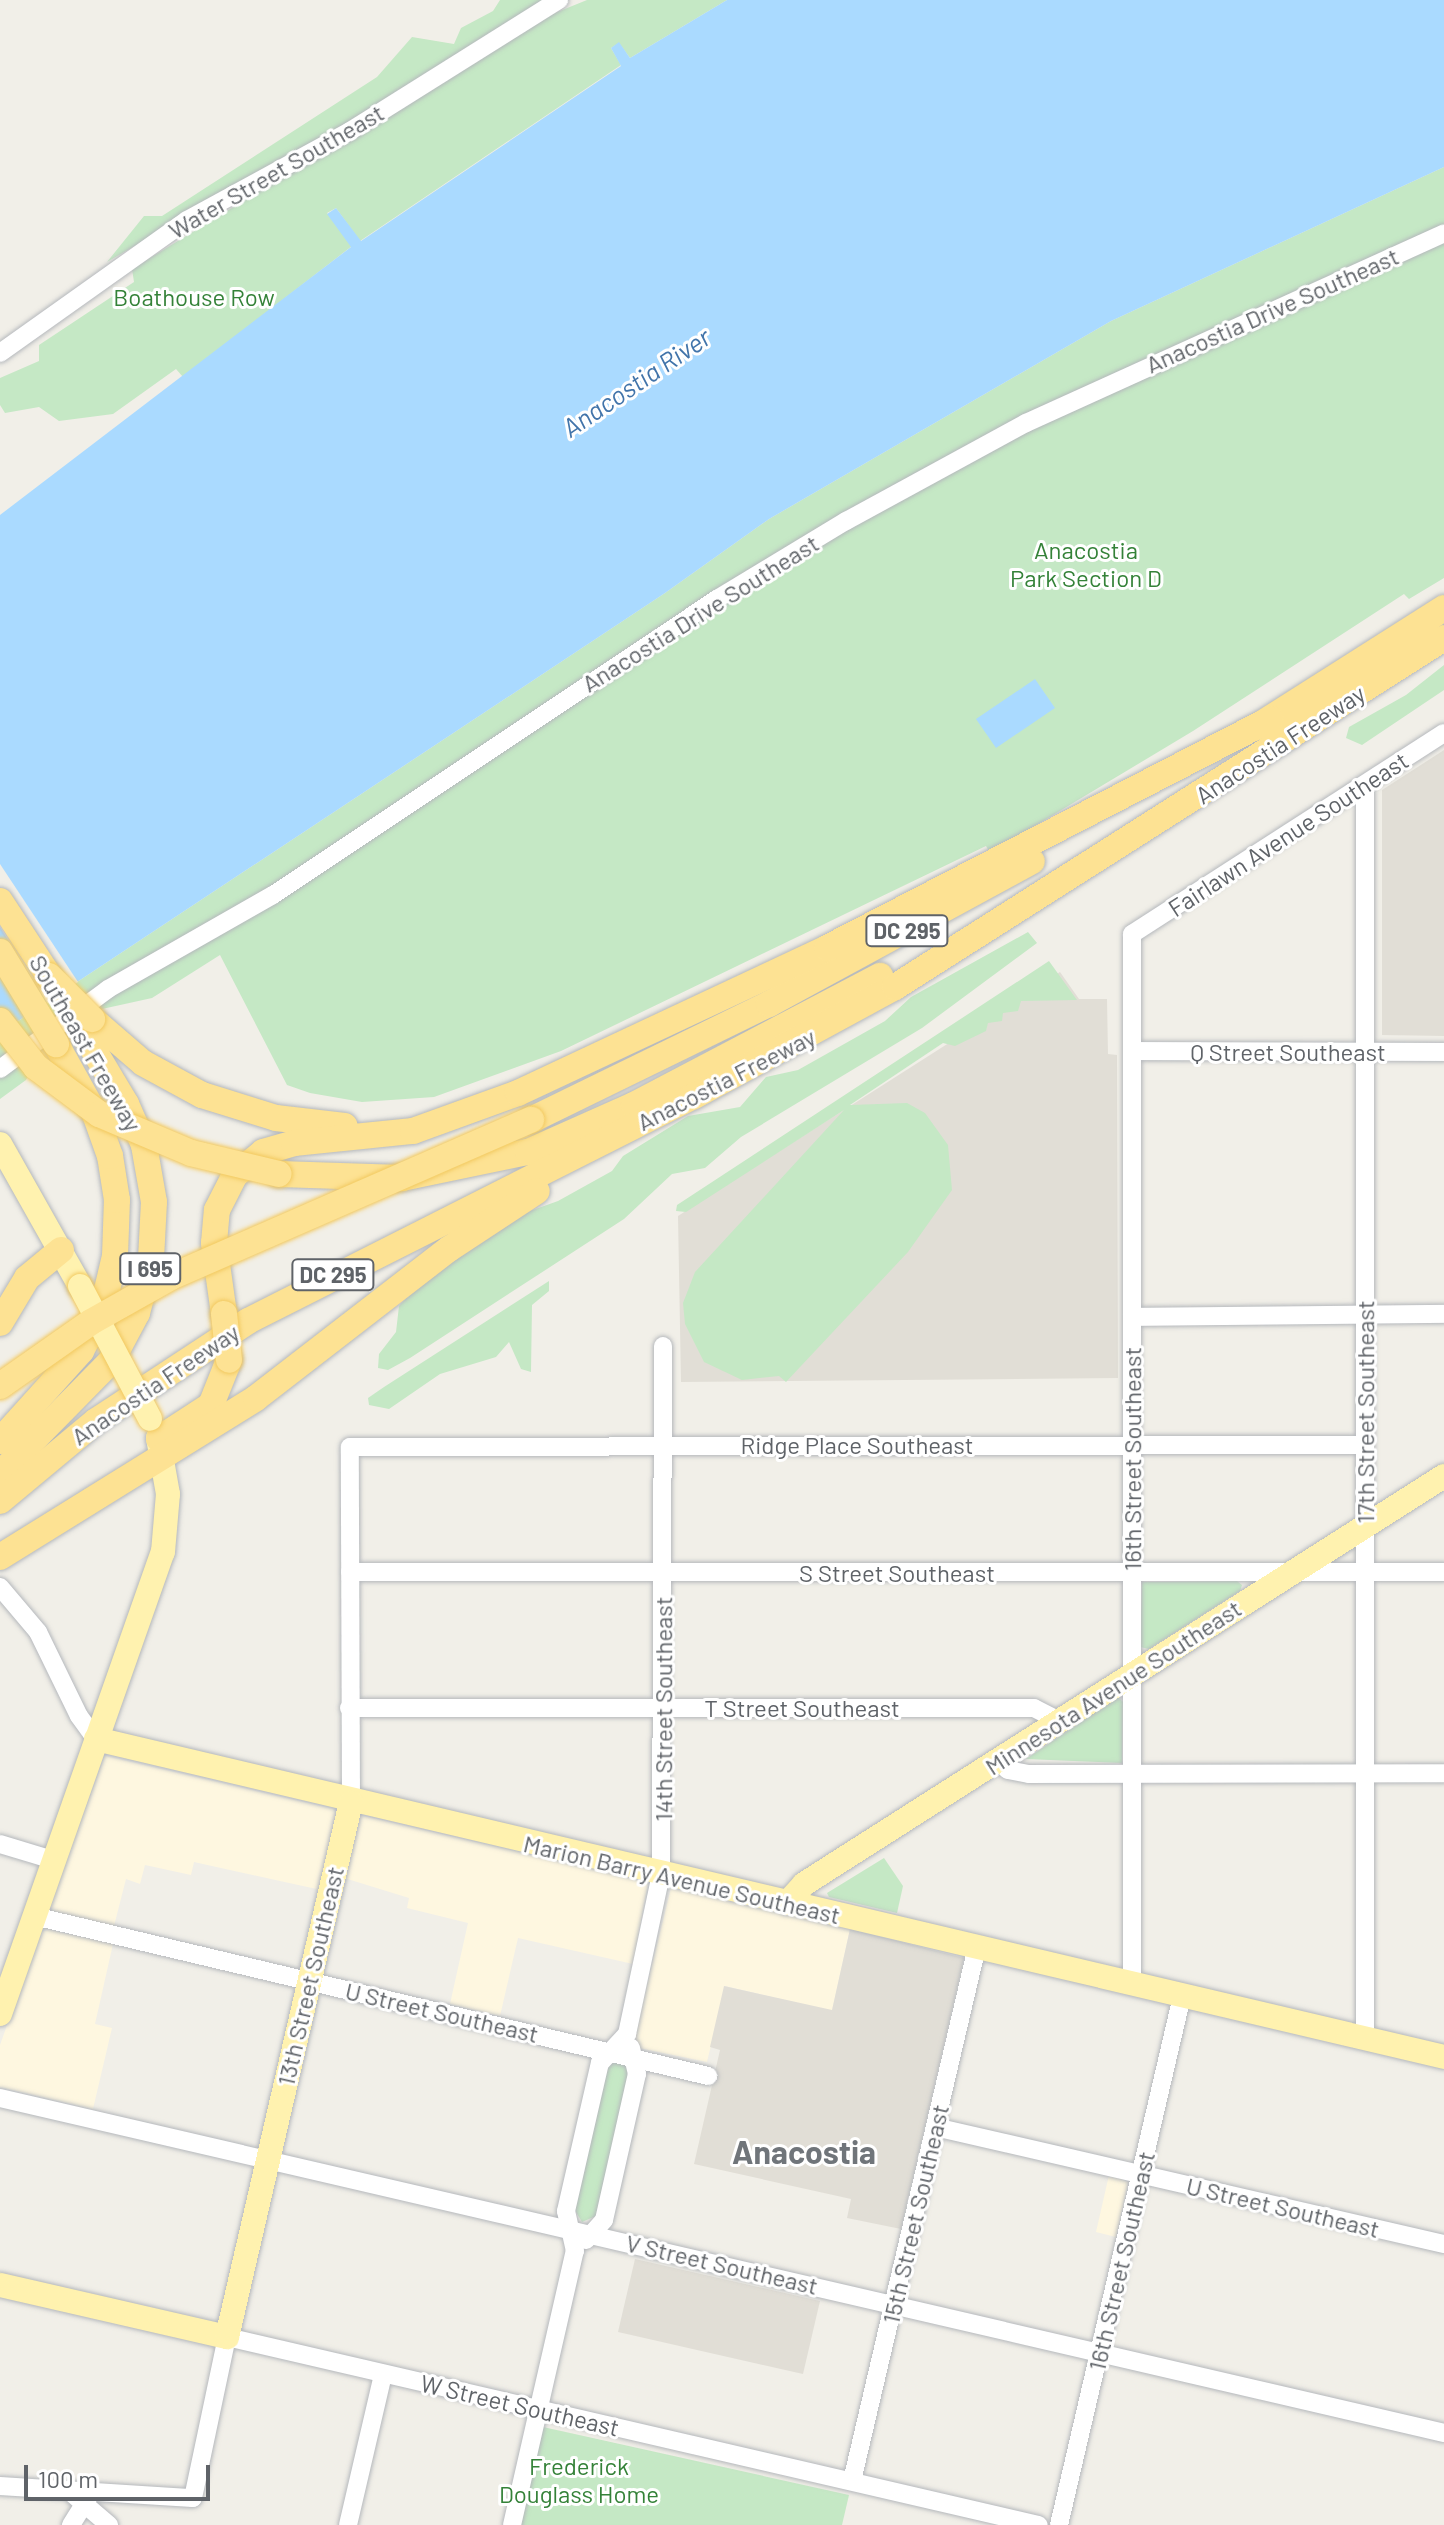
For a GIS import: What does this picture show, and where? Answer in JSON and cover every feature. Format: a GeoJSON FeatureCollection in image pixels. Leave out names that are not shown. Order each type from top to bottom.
{"type":"FeatureCollection","features":[{"type":"Feature","properties":{"kind":"highway","name":"Anacostia Freeway"},"geometry":{"type":"LineString","coordinates":[[0,1386],[82,1328],[171,1277],[531,1120],[911,929],[1270,719],[1444,608]]}},
{"type":"Feature","properties":{"kind":"highway","name":"Anacostia Freeway"},"geometry":{"type":"LineString","coordinates":[[0,1501],[96,1421],[248,1321],[694,1096],[935,965],[1444,638]]}},
{"type":"Feature","properties":{"kind":"highway"},"geometry":{"type":"LineString","coordinates":[[2,1556],[158,1439],[211,1405],[229,1360],[215,1218],[226,1188],[250,1160],[294,1143],[413,1131],[497,1101],[827,948],[1270,719]]}},
{"type":"Feature","properties":{"kind":"highway"},"geometry":{"type":"LineString","coordinates":[[0,1021],[36,1067],[99,1114],[191,1153],[279,1174],[357,1180],[431,1174],[507,1159],[571,1136],[822,1008],[1191,803]]}},
{"type":"Feature","properties":{"kind":"highway","name":"Southeast Freeway"},"geometry":{"type":"LineString","coordinates":[[0,901],[49,976],[86,1023],[144,1145],[154,1202],[151,1259],[141,1302],[112,1360],[0,1474]]}},
{"type":"Feature","properties":{"kind":"highway","name":"Southeast Freeway"},"geometry":{"type":"LineString","coordinates":[[0,952],[95,1114],[110,1156],[117,1200],[115,1256],[102,1311],[81,1351],[47,1395],[0,1441]]}},
{"type":"Feature","properties":{"kind":"highway"},"geometry":{"type":"LineString","coordinates":[[86,1023],[171,1080],[276,1118],[343,1126],[400,1124],[497,1101]]}},
{"type":"Feature","properties":{"kind":"highway"},"geometry":{"type":"LineString","coordinates":[[158,1439],[279,1383],[465,1237],[694,1096]]}},
{"type":"Feature","properties":{"kind":"highway"},"geometry":{"type":"LineString","coordinates":[[0,1323],[27,1278],[61,1250]]}},
{"type":"Feature","properties":{"kind":"main road"},"geometry":{"type":"LineString","coordinates":[[0,1144],[61,1250],[158,1439],[168,1494],[166,1536],[150,1596],[96,1739],[0,2014]]}},
{"type":"Feature","properties":{"kind":"main road","name":"Minnesota Avenue Southeast"},"geometry":{"type":"LineString","coordinates":[[787,1903],[799,1887],[1444,1476]]}},
{"type":"Feature","properties":{"kind":"main road","name":"Marion Barry Avenue Southeast"},"geometry":{"type":"LineString","coordinates":[[96,1739],[351,1802],[1444,2057]]}},
{"type":"Feature","properties":{"kind":"main road","name":"13th Street Southeast"},"geometry":{"type":"LineString","coordinates":[[227,2337],[351,1802]]}},
{"type":"Feature","properties":{"kind":"main road","name":"W Street Southeast"},"geometry":{"type":"LineString","coordinates":[[0,2285],[227,2337]]}},
{"type":"Feature","properties":{"kind":"street","name":"Water Street Southeast"},"geometry":{"type":"LineString","coordinates":[[0,353],[187,220],[350,131],[559,0]]}},
{"type":"Feature","properties":{"kind":"street","name":"Anacostia Drive Southeast"},"geometry":{"type":"LineString","coordinates":[[0,1069],[108,989],[273,895],[677,625],[846,521],[1048,412],[1444,233]]}},
{"type":"Feature","properties":{"kind":"street","name":"Fairlawn Avenue Southeast"},"geometry":{"type":"LineString","coordinates":[[1132,934],[1444,733]]}},
{"type":"Feature","properties":{"kind":"street","name":"17th Street Southeast"},"geometry":{"type":"LineString","coordinates":[[1365,785],[1365,2039]]}},
{"type":"Feature","properties":{"kind":"street","name":"16th Street Southeast"},"geometry":{"type":"LineString","coordinates":[[1132,934],[1132,1985]]}},
{"type":"Feature","properties":{"kind":"street","name":"Q Street Southeast"},"geometry":{"type":"LineString","coordinates":[[1132,1051],[1444,1052]]}},
{"type":"Feature","properties":{"kind":"street"},"geometry":{"type":"LineString","coordinates":[[1132,1317],[1444,1314]]}},
{"type":"Feature","properties":{"kind":"street","name":"14th Street Southeast"},"geometry":{"type":"LineString","coordinates":[[627,2034],[661,1874],[663,1346]]}},
{"type":"Feature","properties":{"kind":"street","name":"Ridge Place Southeast"},"geometry":{"type":"LineString","coordinates":[[350,1447],[1365,1445]]}},
{"type":"Feature","properties":{"kind":"street","name":"13th Street Southeast"},"geometry":{"type":"LineString","coordinates":[[350,1447],[351,1802]]}},
{"type":"Feature","properties":{"kind":"street","name":"S Street Southeast"},"geometry":{"type":"LineString","coordinates":[[350,1572],[1444,1572]]}},
{"type":"Feature","properties":{"kind":"street"},"geometry":{"type":"LineString","coordinates":[[0,1587],[38,1632],[79,1716],[96,1739]]}},
{"type":"Feature","properties":{"kind":"street","name":"T Street Southeast"},"geometry":{"type":"LineString","coordinates":[[349,1708],[1034,1708],[1059,1721]]}},
{"type":"Feature","properties":{"kind":"street"},"geometry":{"type":"LineString","coordinates":[[998,1761],[1022,1774],[1444,1773]]}},
{"type":"Feature","properties":{"kind":"street"},"geometry":{"type":"LineString","coordinates":[[0,1844],[53,1860]]}},
{"type":"Feature","properties":{"kind":"street","name":"U Street Southeast"},"geometry":{"type":"LineString","coordinates":[[34,1916],[708,2076]]}},
{"type":"Feature","properties":{"kind":"street","name":"15th Street Southeast"},"geometry":{"type":"LineString","coordinates":[[852,2481],[977,1947]]}},
{"type":"Feature","properties":{"kind":"street","name":"16th Street Southeast"},"geometry":{"type":"LineString","coordinates":[[1059,2525],[1182,1996]]}},
{"type":"Feature","properties":{"kind":"street"},"geometry":{"type":"LineString","coordinates":[[512,2525],[575,2251],[566,2211],[600,2063],[627,2034],[637,2074],[604,2220],[575,2251]]}},
{"type":"Feature","properties":{"kind":"street","name":"V Street Southeast"},"geometry":{"type":"LineString","coordinates":[[0,2098],[1444,2433]]}},
{"type":"Feature","properties":{"kind":"street","name":"U Street Southeast"},"geometry":{"type":"LineString","coordinates":[[935,2127],[1444,2244]]}},
{"type":"Feature","properties":{"kind":"street","name":"13th Street Southeast"},"geometry":{"type":"LineString","coordinates":[[88,2498],[193,2498],[227,2337]]}},
{"type":"Feature","properties":{"kind":"street","name":"W Street Southeast"},"geometry":{"type":"LineString","coordinates":[[227,2337],[1039,2525]]}},
{"type":"Feature","properties":{"kind":"street"},"geometry":{"type":"LineString","coordinates":[[348,2525],[383,2374]]}},
{"type":"Feature","properties":{"kind":"street"},"geometry":{"type":"LineString","coordinates":[[0,2486],[68,2490],[88,2498],[109,2525]]}},
{"type":"Feature","properties":{"kind":"street"},"geometry":{"type":"LineString","coordinates":[[71,2525],[88,2498]]}},
{"type":"Feature","properties":{"kind":"shaded area"},"geometry":{"type":"Polygon","coordinates":[[[1444,750],[1444,1036],[1382,1035],[1382,790],[1444,750]]]}},
{"type":"Feature","properties":{"kind":"shaded area"},"geometry":{"type":"Polygon","coordinates":[[[1060,972],[1079,999],[1107,999],[1108,1054],[1117,1055],[1118,1378],[681,1382],[678,1216],[1060,972]]]}},
{"type":"Feature","properties":{"kind":"shaded area"},"geometry":{"type":"Polygon","coordinates":[[[105,1756],[333,1809],[337,1815],[321,1890],[194,1862],[191,1875],[145,1865],[140,1884],[126,1879],[114,1926],[53,1912],[50,1905],[105,1756]]]}},
{"type":"Feature","properties":{"kind":"shaded area"},"geometry":{"type":"Polygon","coordinates":[[[357,1817],[648,1882],[633,1964],[518,1938],[500,2016],[450,2004],[468,1923],[407,1908],[409,1898],[341,1877],[357,1817]]]}},
{"type":"Feature","properties":{"kind":"shaded area"},"geometry":{"type":"Polygon","coordinates":[[[671,1888],[850,1929],[832,2011],[725,1986],[707,2062],[639,2048],[633,2042],[671,1888]]]}},
{"type":"Feature","properties":{"kind":"shaded area"},"geometry":{"type":"Polygon","coordinates":[[[850,1929],[964,1958],[901,2229],[847,2218],[851,2199],[694,2164],[720,2050],[710,2047],[724,1986],[832,2010],[850,1929]]]}},
{"type":"Feature","properties":{"kind":"shaded area"},"geometry":{"type":"Polygon","coordinates":[[[50,1930],[113,1944],[95,2024],[112,2028],[93,2109],[0,2087],[0,2045],[40,1932],[50,1930]]]}},
{"type":"Feature","properties":{"kind":"shaded area"},"geometry":{"type":"Polygon","coordinates":[[[1109,2175],[1128,2182],[1116,2237],[1096,2232],[1109,2175]]]}},
{"type":"Feature","properties":{"kind":"shaded area"},"geometry":{"type":"Polygon","coordinates":[[[635,2259],[820,2301],[803,2374],[618,2332],[635,2259]]]}},
{"type":"Feature","properties":{"kind":"green space"},"geometry":{"type":"Polygon","coordinates":[[[500,0],[546,0],[402,91],[107,262],[144,216],[162,216],[377,77],[412,37],[454,44],[461,28],[493,11],[500,0]]]}},
{"type":"Feature","properties":{"kind":"green space","name":"Boathouse Row"},"geometry":{"type":"Polygon","coordinates":[[[587,0],[727,0],[630,58],[619,43],[611,48],[621,65],[360,241],[336,208],[327,213],[352,246],[183,377],[176,369],[113,414],[59,421],[39,407],[5,413],[0,405],[0,378],[39,361],[39,345],[134,282],[132,269],[545,17],[587,0]]]}},
{"type":"Feature","properties":{"kind":"green space","name":"Anacostia Park Section D"},"geometry":{"type":"Polygon","coordinates":[[[1444,167],[1444,578],[1409,599],[1404,594],[1193,731],[990,853],[986,846],[561,1051],[434,1097],[362,1102],[310,1093],[287,1085],[220,955],[152,998],[102,1009],[41,1051],[26,1080],[0,1099],[0,1033],[665,593],[769,519],[1111,321],[1444,167]]]}},
{"type":"Feature","properties":{"kind":"green space"},"geometry":{"type":"Polygon","coordinates":[[[1444,665],[1444,690],[1362,745],[1346,738],[1349,727],[1406,695],[1444,665]]]}},
{"type":"Feature","properties":{"kind":"green space"},"geometry":{"type":"Polygon","coordinates":[[[1028,932],[1037,943],[922,1028],[741,1137],[705,1168],[672,1174],[624,1219],[410,1358],[388,1370],[378,1368],[379,1354],[396,1332],[399,1306],[428,1275],[519,1215],[558,1201],[612,1171],[623,1156],[688,1116],[740,1107],[766,1077],[798,1070],[885,1021],[911,997],[1028,932]]]}},
{"type":"Feature","properties":{"kind":"green space"},"geometry":{"type":"Polygon","coordinates":[[[1049,961],[1077,1000],[1021,1001],[1018,1011],[1003,1013],[1002,1021],[988,1023],[986,1031],[955,1046],[943,1043],[850,1105],[907,1103],[925,1113],[948,1145],[952,1190],[908,1252],[786,1382],[779,1376],[742,1380],[704,1362],[685,1324],[683,1303],[695,1272],[844,1110],[686,1212],[676,1211],[677,1205],[1049,961]]]}},
{"type":"Feature","properties":{"kind":"green space"},"geometry":{"type":"Polygon","coordinates":[[[549,1281],[549,1291],[532,1305],[531,1372],[521,1369],[509,1342],[496,1357],[440,1374],[389,1409],[369,1405],[368,1398],[549,1281]]]}},
{"type":"Feature","properties":{"kind":"green space"},"geometry":{"type":"Polygon","coordinates":[[[1237,1581],[1242,1585],[1240,1591],[1149,1649],[1140,1647],[1142,1582],[1237,1581]]]}},
{"type":"Feature","properties":{"kind":"green space"},"geometry":{"type":"Polygon","coordinates":[[[1118,1697],[1123,1702],[1122,1763],[1026,1759],[1118,1697]]]}},
{"type":"Feature","properties":{"kind":"green space"},"geometry":{"type":"Polygon","coordinates":[[[884,1858],[903,1886],[897,1913],[829,1897],[827,1893],[884,1858]]]}},
{"type":"Feature","properties":{"kind":"green space"},"geometry":{"type":"Polygon","coordinates":[[[613,2062],[624,2064],[629,2072],[596,2216],[582,2222],[573,2207],[606,2068],[613,2062]]]}},
{"type":"Feature","properties":{"kind":"green space","name":"Frederick Douglass Home"},"geometry":{"type":"Polygon","coordinates":[[[543,2427],[849,2495],[842,2525],[521,2525],[543,2427]]]}},
{"type":"Feature","properties":{"kind":"water","name":"Anacostia River"},"geometry":{"type":"Polygon","coordinates":[[[727,0],[1444,0],[1444,167],[1111,321],[769,519],[665,593],[0,1033],[0,515],[351,247],[327,214],[336,208],[361,241],[621,66],[611,48],[619,42],[630,58],[727,0]]]}},
{"type":"Feature","properties":{"kind":"water"},"geometry":{"type":"Polygon","coordinates":[[[1035,679],[1055,708],[996,748],[976,719],[1035,679]]]}},
{"type":"Feature","properties":{"kind":"pier"},"geometry":{"type":"Polygon","coordinates":[[[0,864],[78,982],[48,1004],[0,927],[0,864]]]}},
{"type":"Feature","properties":{"kind":"district","name":"Anacostia"},"geometry":{"type":"Point","coordinates":[804,2151]}}]}
